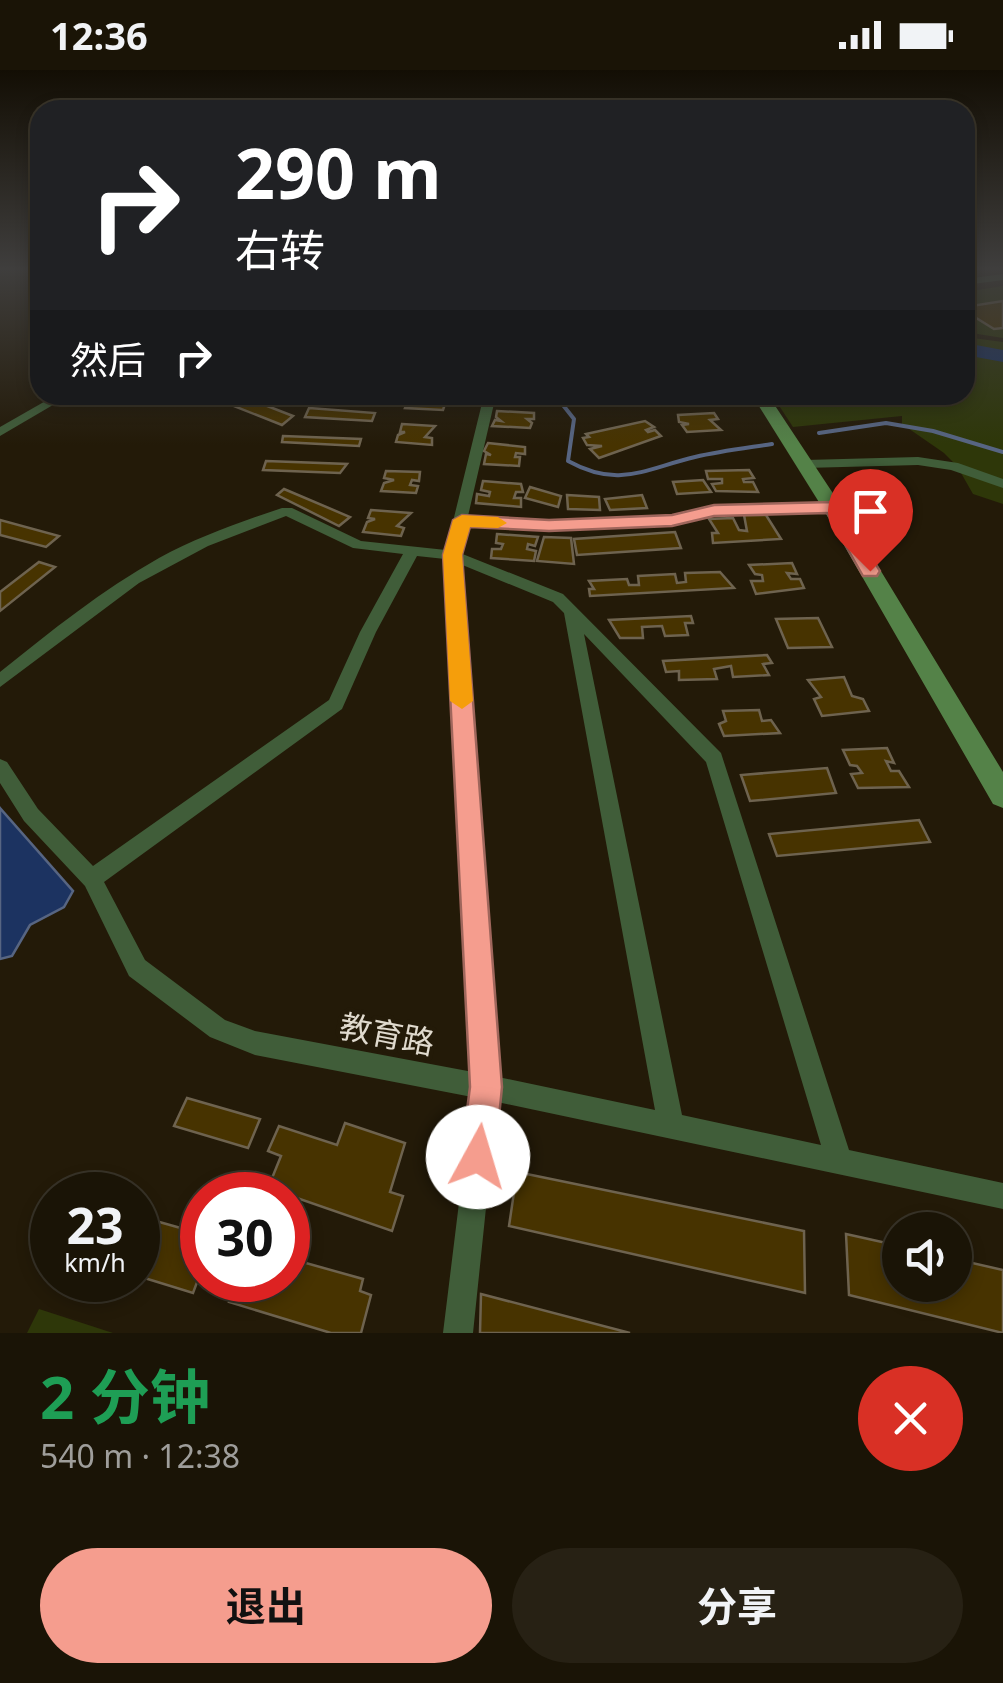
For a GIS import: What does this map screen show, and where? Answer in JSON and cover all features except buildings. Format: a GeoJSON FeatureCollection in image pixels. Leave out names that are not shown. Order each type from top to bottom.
{"type":"FeatureCollection","features":[{"type":"Feature","properties":{"kind":"main road"},"geometry":{"type":"LineString","coordinates":[[767,405],[832,507],[1003,796]]}},
{"type":"Feature","properties":{"kind":"street"},"geometry":{"type":"LineString","coordinates":[[0,432],[47,405]]}},
{"type":"Feature","properties":{"kind":"street"},"geometry":{"type":"LineString","coordinates":[[458,1333],[486,1087],[452,555],[488,405]]}},
{"type":"Feature","properties":{"kind":"street"},"geometry":{"type":"LineString","coordinates":[[805,464],[918,461],[953,466],[1003,484]]}},
{"type":"Feature","properties":{"kind":"street"},"geometry":{"type":"LineString","coordinates":[[462,520],[549,526],[672,520],[714,510],[832,507]]}},
{"type":"Feature","properties":{"kind":"street"},"geometry":{"type":"LineString","coordinates":[[0,681],[125,582],[222,531],[286,511],[358,545],[452,555],[558,598],[714,758],[839,1161]]}},
{"type":"Feature","properties":{"kind":"street"},"geometry":{"type":"LineString","coordinates":[[92,880],[336,704],[368,632],[414,550]]}},
{"type":"Feature","properties":{"kind":"street"},"geometry":{"type":"LineString","coordinates":[[570,610],[671,1126]]}},
{"type":"Feature","properties":{"kind":"street","name":"教育路"},"geometry":{"type":"LineString","coordinates":[[0,767],[31,814],[92,880],[137,968],[218,1029],[255,1044],[486,1087],[1003,1196]]}},
{"type":"Feature","properties":{"kind":"green space"},"geometry":{"type":"Polygon","coordinates":[[[975,327],[1003,327],[1003,338],[975,334],[975,327]]]}},
{"type":"Feature","properties":{"kind":"green space"},"geometry":{"type":"Polygon","coordinates":[[[975,338],[1003,342],[1003,504],[973,494],[957,466],[902,424],[902,416],[793,427],[779,405],[975,405],[975,338]]]}},
{"type":"Feature","properties":{"kind":"green space"},"geometry":{"type":"Polygon","coordinates":[[[39,1309],[113,1333],[27,1333],[39,1309]]]}},
{"type":"Feature","properties":{"kind":"water"},"geometry":{"type":"Polygon","coordinates":[[[0,808],[73,891],[64,907],[30,925],[12,956],[0,959],[0,808]]]}},
{"type":"Feature","properties":{"kind":"waterway"},"geometry":{"type":"LineString","coordinates":[[975,351],[1003,356]]}},
{"type":"Feature","properties":{"kind":"waterway"},"geometry":{"type":"LineString","coordinates":[[563,405],[574,419],[568,461],[602,474],[632,474],[704,455],[772,444]]}},
{"type":"Feature","properties":{"kind":"waterway"},"geometry":{"type":"LineString","coordinates":[[819,433],[886,423],[933,431],[1003,452]]}},
{"type":"Feature","properties":{"kind":"slow traffic"},"geometry":{"type":"LineString","coordinates":[[462,701],[452,555],[462,520],[498,523]]}},
{"type":"Feature","properties":{"kind":"route"},"geometry":{"type":"LineString","coordinates":[[478,1157],[486,1087],[452,555],[462,520],[549,526],[672,520],[714,510],[832,507],[870,571]]}}]}
